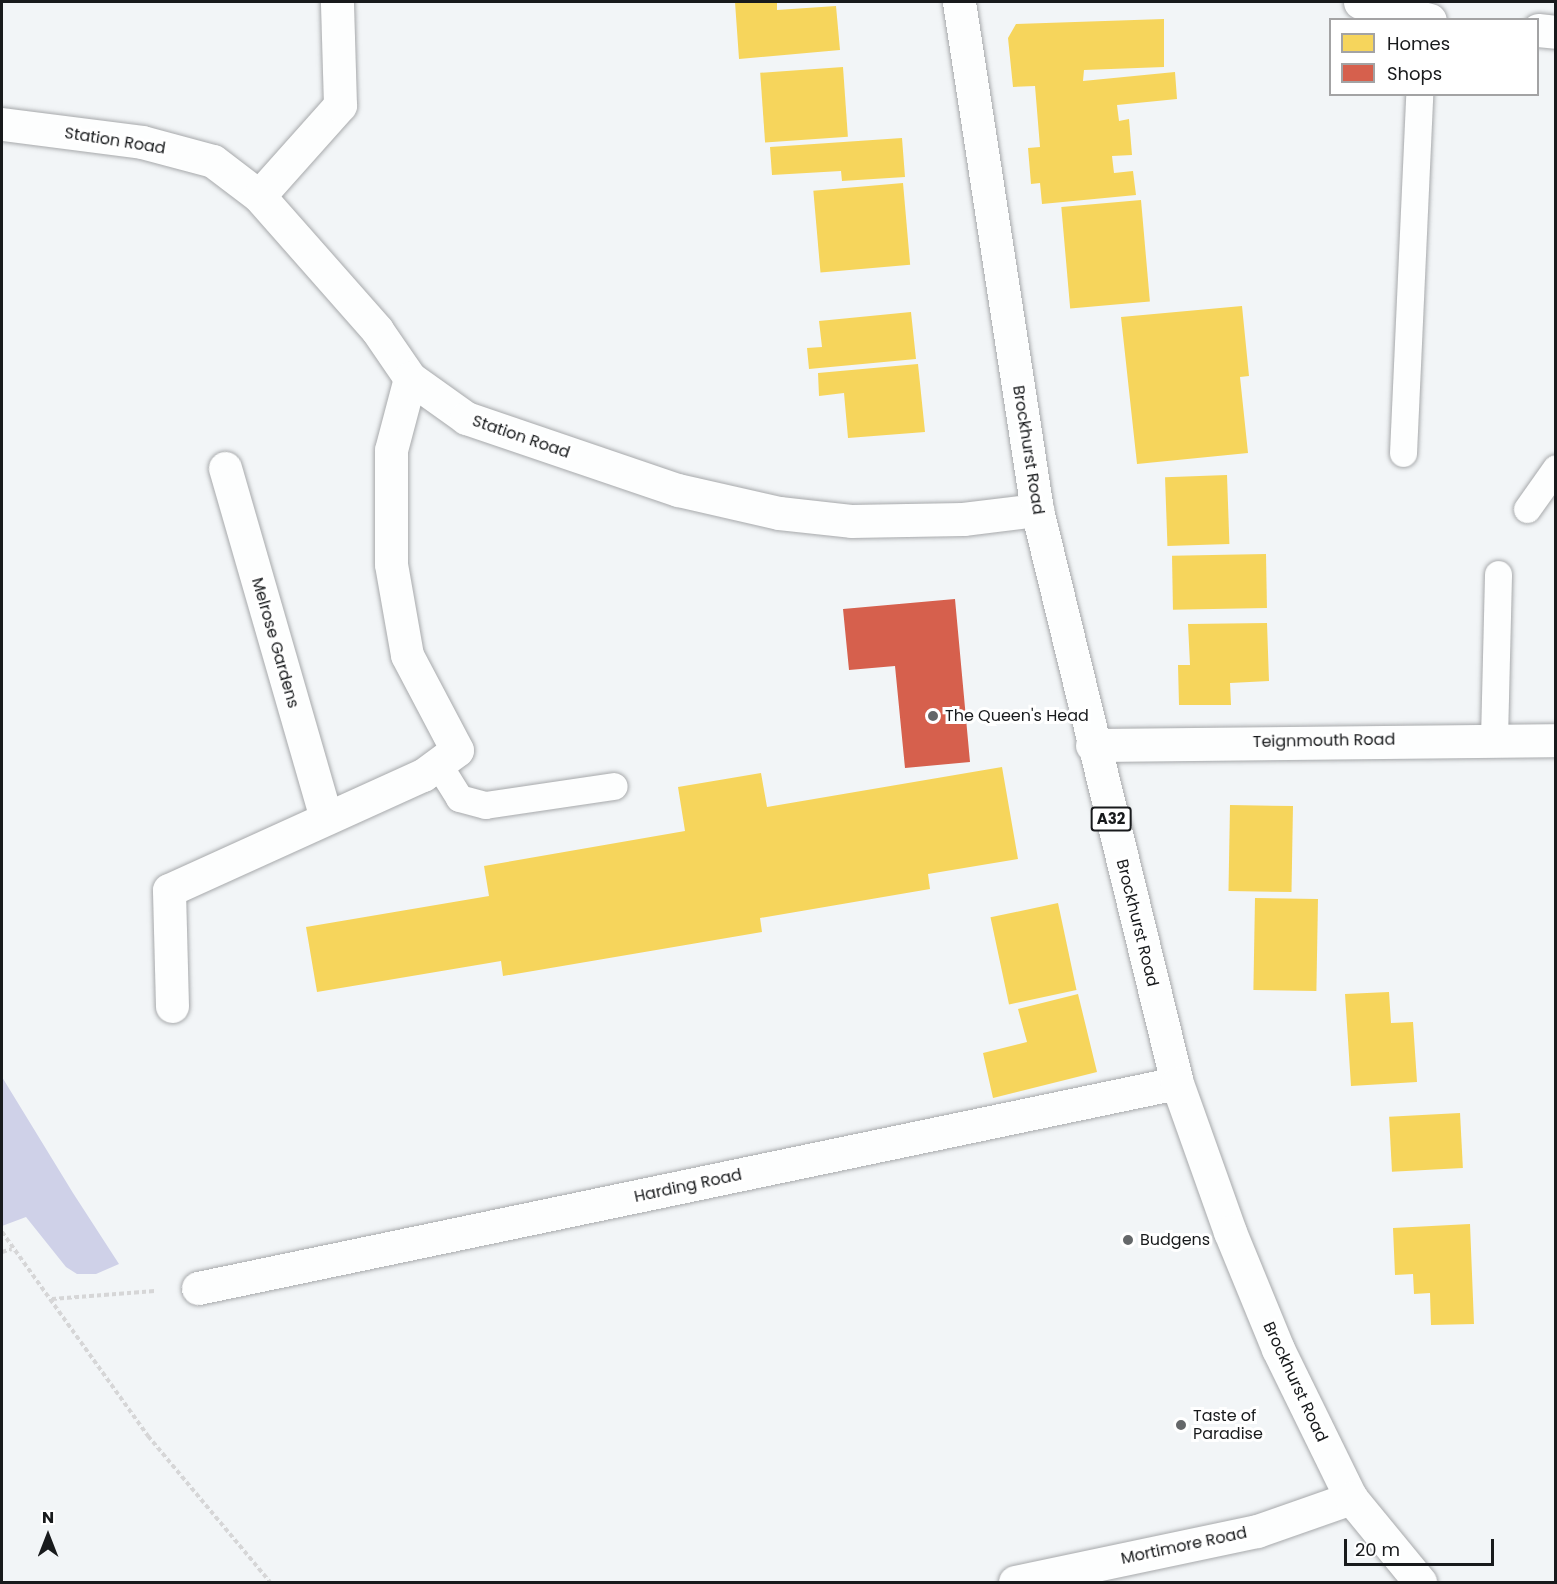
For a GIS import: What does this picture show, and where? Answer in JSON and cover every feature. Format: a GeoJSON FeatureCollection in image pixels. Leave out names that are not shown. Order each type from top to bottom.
{"type":"FeatureCollection","features":[{"type":"Feature","properties":{"kind":"street"},"geometry":{"type":"LineString","coordinates":[[259,196],[340,105],[337,2]]}},
{"type":"Feature","properties":{"kind":"street","name":"Brockhurst Road"},"geometry":{"type":"LineString","coordinates":[[959,2],[1037,510],[1092,746],[1177,1083],[1230,1232],[1269,1328],[1351,1498],[1420,1582]]}},
{"type":"Feature","properties":{"kind":"street"},"geometry":{"type":"LineString","coordinates":[[1369,3],[1420,18]]}},
{"type":"Feature","properties":{"kind":"street"},"geometry":{"type":"LineString","coordinates":[[1539,30],[1556,32]]}},
{"type":"Feature","properties":{"kind":"street","name":"Station Road"},"geometry":{"type":"LineString","coordinates":[[2,124],[142,142],[213,161],[259,196],[377,330],[410,378],[466,418],[528,441],[678,490],[779,513],[851,521],[963,519],[1037,510]]}},
{"type":"Feature","properties":{"kind":"street"},"geometry":{"type":"LineString","coordinates":[[172,1006],[169,890],[423,775],[457,750],[407,655],[391,564],[391,450],[410,378]]}},
{"type":"Feature","properties":{"kind":"street","name":"Melrose Gardens"},"geometry":{"type":"LineString","coordinates":[[225,468],[326,818]]}},
{"type":"Feature","properties":{"kind":"street","name":"Teignmouth Road"},"geometry":{"type":"LineString","coordinates":[[1092,746],[1494,739],[1556,740]]}},
{"type":"Feature","properties":{"kind":"street","name":"Harding Road"},"geometry":{"type":"LineString","coordinates":[[198,1288],[1177,1083]]}},
{"type":"Feature","properties":{"kind":"street","name":"Mortimore Road"},"geometry":{"type":"LineString","coordinates":[[1014,1582],[1257,1531],[1351,1498]]}},
{"type":"Feature","properties":{"kind":"lane"},"geometry":{"type":"LineString","coordinates":[[1403,453],[1419,96]]}},
{"type":"Feature","properties":{"kind":"lane"},"geometry":{"type":"LineString","coordinates":[[1527,509],[1556,468]]}},
{"type":"Feature","properties":{"kind":"lane"},"geometry":{"type":"LineString","coordinates":[[1494,739],[1498,574]]}},
{"type":"Feature","properties":{"kind":"lane"},"geometry":{"type":"LineString","coordinates":[[438,764],[459,798],[485,805],[614,786]]}},
{"type":"Feature","properties":{"kind":"path"},"geometry":{"type":"LineString","coordinates":[[2,1232],[147,1436],[270,1582]]}},
{"type":"Feature","properties":{"kind":"path"},"geometry":{"type":"LineString","coordinates":[[2,1252],[12,1249]]}},
{"type":"Feature","properties":{"kind":"path"},"geometry":{"type":"LineString","coordinates":[[51,1299],[198,1288]]}},
{"type":"Feature","properties":{"kind":"shaded area"},"geometry":{"type":"Polygon","coordinates":[[[2,1077],[119,1264],[96,1274],[77,1274],[66,1267],[26,1217],[2,1226],[2,1077]]]}},
{"type":"Feature","properties":{"kind":"building: Homes"},"geometry":{"type":"Polygon","coordinates":[[[735,2],[777,2],[777,10],[836,6],[840,50],[739,59],[735,2]]]}},
{"type":"Feature","properties":{"kind":"building: Homes"},"geometry":{"type":"Polygon","coordinates":[[[1164,19],[1164,67],[1084,70],[1083,81],[1175,72],[1177,99],[1117,105],[1119,121],[1129,119],[1132,155],[1112,156],[1114,173],[1133,171],[1136,195],[1042,204],[1040,183],[1031,184],[1028,148],[1040,147],[1035,86],[1013,87],[1008,38],[1016,24],[1164,19]]]}},
{"type":"Feature","properties":{"kind":"building: Homes"},"geometry":{"type":"Polygon","coordinates":[[[843,67],[848,137],[765,143],[760,73],[843,67]]]}},
{"type":"Feature","properties":{"kind":"building: Homes"},"geometry":{"type":"Polygon","coordinates":[[[902,138],[905,177],[842,181],[841,171],[772,175],[770,147],[902,138]]]}},
{"type":"Feature","properties":{"kind":"building: Homes"},"geometry":{"type":"Polygon","coordinates":[[[903,183],[910,265],[820,273],[813,191],[903,183]]]}},
{"type":"Feature","properties":{"kind":"building: Homes"},"geometry":{"type":"Polygon","coordinates":[[[1141,200],[1150,302],[1070,309],[1061,207],[1141,200]]]}},
{"type":"Feature","properties":{"kind":"building: Homes"},"geometry":{"type":"Polygon","coordinates":[[[1242,306],[1249,376],[1240,377],[1248,453],[1137,464],[1121,317],[1242,306]]]}},
{"type":"Feature","properties":{"kind":"building: Homes"},"geometry":{"type":"Polygon","coordinates":[[[911,312],[916,359],[809,369],[807,348],[822,347],[819,321],[911,312]]]}},
{"type":"Feature","properties":{"kind":"building: Homes"},"geometry":{"type":"Polygon","coordinates":[[[918,364],[925,432],[848,438],[844,393],[819,396],[818,373],[918,364]]]}},
{"type":"Feature","properties":{"kind":"building: Homes"},"geometry":{"type":"Polygon","coordinates":[[[1227,475],[1229,544],[1167,546],[1165,477],[1227,475]]]}},
{"type":"Feature","properties":{"kind":"building: Homes"},"geometry":{"type":"Polygon","coordinates":[[[1266,554],[1267,608],[1173,610],[1172,556],[1266,554]]]}},
{"type":"Feature","properties":{"kind":"building: Homes"},"geometry":{"type":"Polygon","coordinates":[[[1267,623],[1269,681],[1230,683],[1231,705],[1179,705],[1178,665],[1190,665],[1188,624],[1267,623]]]}},
{"type":"Feature","properties":{"kind":"building: Homes"},"geometry":{"type":"Polygon","coordinates":[[[1002,767],[1018,859],[928,874],[930,889],[760,918],[762,932],[503,976],[501,961],[317,992],[306,927],[489,896],[484,866],[685,831],[678,787],[761,773],[767,807],[1002,767]]]}},
{"type":"Feature","properties":{"kind":"building: Homes"},"geometry":{"type":"Polygon","coordinates":[[[1230,805],[1293,806],[1291,892],[1228,891],[1230,805]]]}},
{"type":"Feature","properties":{"kind":"building: Homes"},"geometry":{"type":"Polygon","coordinates":[[[1255,898],[1318,899],[1316,991],[1253,990],[1255,898]]]}},
{"type":"Feature","properties":{"kind":"building: Homes"},"geometry":{"type":"Polygon","coordinates":[[[1058,903],[1077,990],[1009,1004],[991,917],[1058,903]]]}},
{"type":"Feature","properties":{"kind":"building: Homes"},"geometry":{"type":"Polygon","coordinates":[[[1389,992],[1391,1023],[1413,1022],[1417,1082],[1351,1086],[1345,994],[1389,992]]]}},
{"type":"Feature","properties":{"kind":"building: Homes"},"geometry":{"type":"Polygon","coordinates":[[[1078,994],[1097,1072],[993,1098],[983,1053],[1027,1042],[1018,1009],[1078,994]]]}},
{"type":"Feature","properties":{"kind":"building: Homes"},"geometry":{"type":"Polygon","coordinates":[[[1460,1113],[1463,1168],[1392,1172],[1389,1117],[1460,1113]]]}},
{"type":"Feature","properties":{"kind":"building: Homes"},"geometry":{"type":"Polygon","coordinates":[[[1470,1224],[1474,1324],[1431,1325],[1430,1293],[1414,1294],[1413,1274],[1395,1275],[1393,1228],[1470,1224]]]}},
{"type":"Feature","properties":{"kind":"building: Shops","name":"The Queen's Head"},"geometry":{"type":"Polygon","coordinates":[[[955,599],[970,762],[905,768],[895,666],[849,670],[843,609],[955,599]]]}},
{"type":"Feature","properties":{"kind":"place","name":"The Queen's Head"},"geometry":{"type":"Point","coordinates":[933,716]}},
{"type":"Feature","properties":{"kind":"place","name":"Budgens"},"geometry":{"type":"Point","coordinates":[1128,1240]}},
{"type":"Feature","properties":{"kind":"place","name":"Taste of Paradise"},"geometry":{"type":"Point","coordinates":[1181,1425]}}]}
